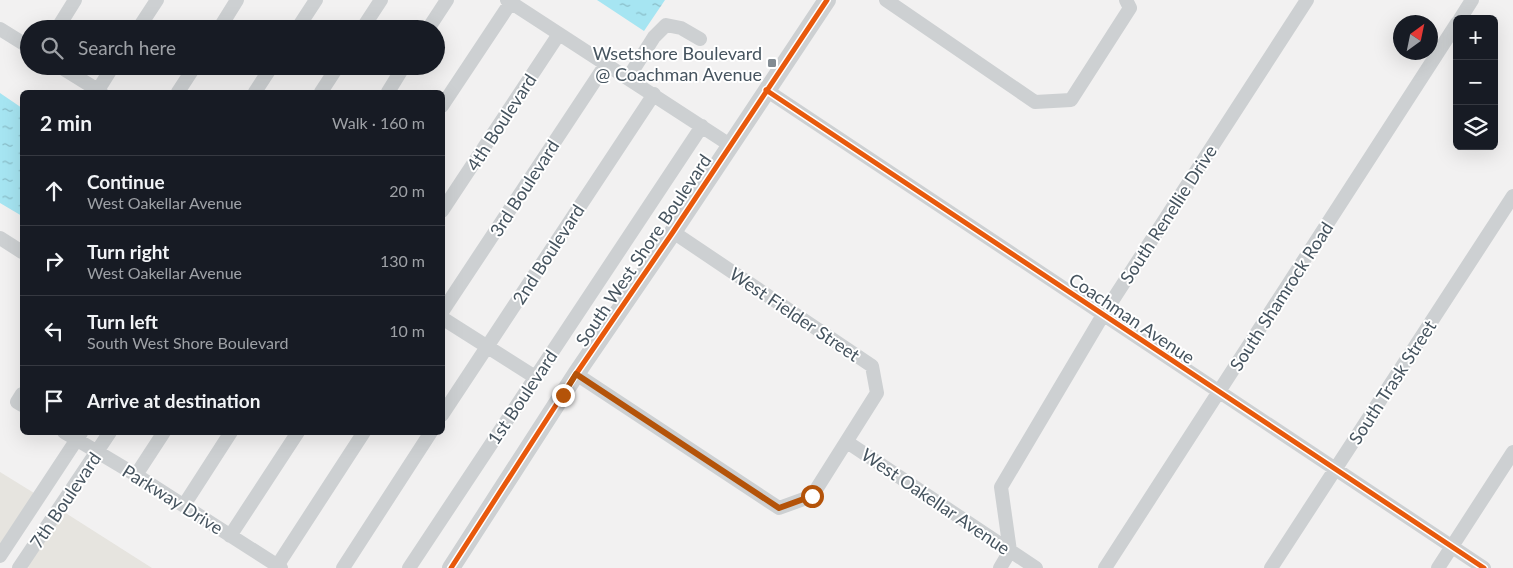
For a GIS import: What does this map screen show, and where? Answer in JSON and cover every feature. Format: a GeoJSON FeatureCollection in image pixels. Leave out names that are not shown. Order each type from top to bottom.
{"type":"FeatureCollection","features":[{"type":"Feature","properties":{"kind":"street"},"geometry":{"type":"LineString","coordinates":[[63,20],[76,0]]}},
{"type":"Feature","properties":{"kind":"street"},"geometry":{"type":"LineString","coordinates":[[144,20],[157,0]]}},
{"type":"Feature","properties":{"kind":"street"},"geometry":{"type":"LineString","coordinates":[[225,20],[238,0]]}},
{"type":"Feature","properties":{"kind":"street"},"geometry":{"type":"LineString","coordinates":[[303,20],[316,0]]}},
{"type":"Feature","properties":{"kind":"street"},"geometry":{"type":"LineString","coordinates":[[368,20],[381,0]]}},
{"type":"Feature","properties":{"kind":"street"},"geometry":{"type":"LineString","coordinates":[[434,20],[447,0]]}},
{"type":"Feature","properties":{"kind":"street","name":"South West Shore Boulevard"},"geometry":{"type":"LineString","coordinates":[[451,568],[576,374],[827,0]]}},
{"type":"Feature","properties":{"kind":"street"},"geometry":{"type":"LineString","coordinates":[[886,0],[1035,102],[1071,100],[1130,8],[1126,0]]}},
{"type":"Feature","properties":{"kind":"street","name":"South Renellie Drive"},"geometry":{"type":"LineString","coordinates":[[1010,551],[1001,487],[1102,315],[1306,0]]}},
{"type":"Feature","properties":{"kind":"street"},"geometry":{"type":"LineString","coordinates":[[1463,15],[1472,0]]}},
{"type":"Feature","properties":{"kind":"street"},"geometry":{"type":"LineString","coordinates":[[445,101],[509,1],[730,145]]}},
{"type":"Feature","properties":{"kind":"street"},"geometry":{"type":"LineString","coordinates":[[628,78],[654,37],[666,25],[681,28],[700,39]]}},
{"type":"Feature","properties":{"kind":"street"},"geometry":{"type":"LineString","coordinates":[[0,28],[20,41]]}},
{"type":"Feature","properties":{"kind":"street","name":"South Shamrock Road"},"geometry":{"type":"LineString","coordinates":[[1105,568],[1453,29]]}},
{"type":"Feature","properties":{"kind":"street","name":"4th Boulevard"},"geometry":{"type":"LineString","coordinates":[[445,205],[558,34]]}},
{"type":"Feature","properties":{"kind":"street","name":"3rd Boulevard"},"geometry":{"type":"LineString","coordinates":[[445,307],[606,64]]}},
{"type":"Feature","properties":{"kind":"street"},"geometry":{"type":"LineString","coordinates":[[73,75],[97,90]]}},
{"type":"Feature","properties":{"kind":"street"},"geometry":{"type":"LineString","coordinates":[[100,90],[108,75]]}},
{"type":"Feature","properties":{"kind":"street"},"geometry":{"type":"LineString","coordinates":[[179,90],[189,75]]}},
{"type":"Feature","properties":{"kind":"street"},"geometry":{"type":"LineString","coordinates":[[257,90],[266,75]]}},
{"type":"Feature","properties":{"kind":"street"},"geometry":{"type":"LineString","coordinates":[[322,90],[332,75]]}},
{"type":"Feature","properties":{"kind":"street"},"geometry":{"type":"LineString","coordinates":[[389,90],[398,75]]}},
{"type":"Feature","properties":{"kind":"street","name":"Coachman Avenue"},"geometry":{"type":"LineString","coordinates":[[766,90],[1484,568]]}},
{"type":"Feature","properties":{"kind":"street","name":"2nd Boulevard"},"geometry":{"type":"LineString","coordinates":[[445,410],[654,94]]}},
{"type":"Feature","properties":{"kind":"street","name":"1st Boulevard"},"geometry":{"type":"LineString","coordinates":[[409,568],[535,377],[706,129]]}},
{"type":"Feature","properties":{"kind":"street","name":"South Trask Street"},"geometry":{"type":"LineString","coordinates":[[1271,568],[1513,196]]}},
{"type":"Feature","properties":{"kind":"street","name":"West Fielder Street"},"geometry":{"type":"LineString","coordinates":[[673,232],[872,366],[877,394],[847,442]]}},
{"type":"Feature","properties":{"kind":"street"},"geometry":{"type":"LineString","coordinates":[[0,238],[20,251]]}},
{"type":"Feature","properties":{"kind":"street"},"geometry":{"type":"LineString","coordinates":[[445,320],[535,377]]}},
{"type":"Feature","properties":{"kind":"street","name":"West Oakellar Avenue"},"geometry":{"type":"LineString","coordinates":[[576,374],[779,508],[812,496],[847,442],[1036,568]]}},
{"type":"Feature","properties":{"kind":"street","name":"7th Boulevard"},"geometry":{"type":"LineString","coordinates":[[18,568],[108,435]]}},
{"type":"Feature","properties":{"kind":"street"},"geometry":{"type":"LineString","coordinates":[[136,475],[162,435]]}},
{"type":"Feature","properties":{"kind":"street"},"geometry":{"type":"LineString","coordinates":[[184,505],[228,435]]}},
{"type":"Feature","properties":{"kind":"street"},"geometry":{"type":"LineString","coordinates":[[230,536],[296,435]]}},
{"type":"Feature","properties":{"kind":"street"},"geometry":{"type":"LineString","coordinates":[[279,567],[362,435]]}},
{"type":"Feature","properties":{"kind":"street"},"geometry":{"type":"LineString","coordinates":[[343,568],[429,435]]}},
{"type":"Feature","properties":{"kind":"street","name":"Parkway Drive"},"geometry":{"type":"LineString","coordinates":[[79,436],[97,453],[184,505],[279,567]]}},
{"type":"Feature","properties":{"kind":"street","name":"7th Boulevard"},"geometry":{"type":"LineString","coordinates":[[0,556],[79,436]]}},
{"type":"Feature","properties":{"kind":"street"},"geometry":{"type":"LineString","coordinates":[[1438,568],[1513,452]]}},
{"type":"Feature","properties":{"kind":"street"},"geometry":{"type":"LineString","coordinates":[[47,484],[66,498]]}},
{"type":"Feature","properties":{"kind":"street"},"geometry":{"type":"LineString","coordinates":[[1000,568],[1010,551]]}},
{"type":"Feature","properties":{"kind":"shaded area"},"geometry":{"type":"Polygon","coordinates":[[[0,472],[34,493],[0,544],[0,472]]]}},
{"type":"Feature","properties":{"kind":"shaded area"},"geometry":{"type":"Polygon","coordinates":[[[64,512],[152,568],[27,567],[64,512]]]}},
{"type":"Feature","properties":{"kind":"water"},"geometry":{"type":"Polygon","coordinates":[[[597,0],[665,0],[644,31],[597,0]]]}},
{"type":"Feature","properties":{"kind":"water"},"geometry":{"type":"Polygon","coordinates":[[[0,93],[20,107],[20,215],[0,203],[0,93]]]}},
{"type":"Feature","properties":{"kind":"cycle path"},"geometry":{"type":"LineString","coordinates":[[451,568],[576,374],[827,0]]}},
{"type":"Feature","properties":{"kind":"cycle path"},"geometry":{"type":"LineString","coordinates":[[766,90],[1484,568]]}},
{"type":"Feature","properties":{"kind":"place","name":"Wsetshore Boulevard @ Coachman Avenue"},"geometry":{"type":"Point","coordinates":[772,63]}},
{"type":"Feature","properties":{"kind":"route"},"geometry":{"type":"LineString","coordinates":[[563,395],[576,374],[779,508],[812,496]]}}]}
